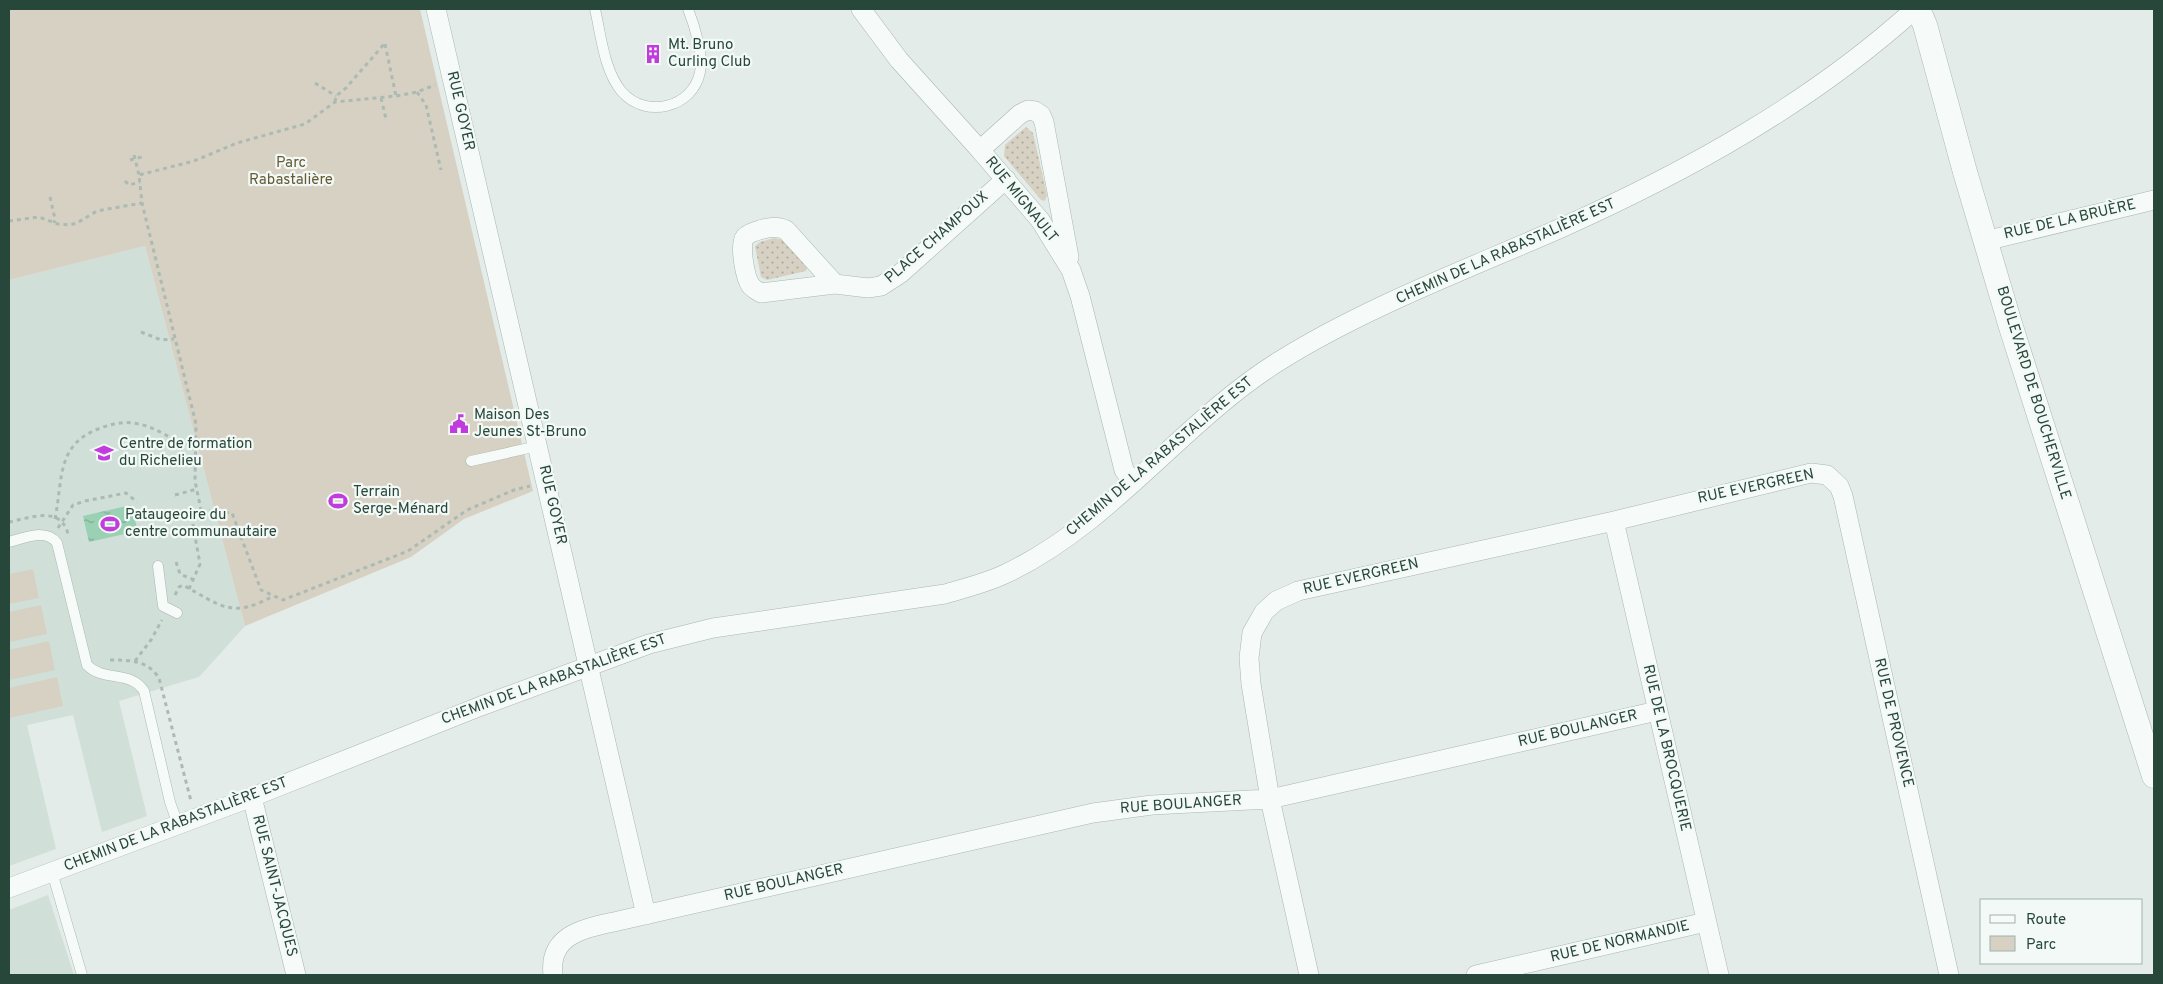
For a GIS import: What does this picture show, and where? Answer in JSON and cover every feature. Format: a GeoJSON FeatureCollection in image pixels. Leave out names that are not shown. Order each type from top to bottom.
{"type":"FeatureCollection","features":[{"type":"Feature","properties":{"kind":"street","name":"RUE GOYER"},"geometry":{"type":"LineString","coordinates":[[436,9],[646,915]]}},
{"type":"Feature","properties":{"kind":"street","name":"RUE MIGNAULT"},"geometry":{"type":"LineString","coordinates":[[862,9],[899,60],[1006,179],[1040,220],[1071,270],[1088,324],[1124,470],[1133,483]]}},
{"type":"Feature","properties":{"kind":"street","name":"BOULEVARD DE BOUCHERVILLE"},"geometry":{"type":"LineString","coordinates":[[1917,9],[1925,25],[1985,241],[2154,776]]}},
{"type":"Feature","properties":{"kind":"street","name":"CHEMIN DE LA RABASTALIÈRE EST"},"geometry":{"type":"LineString","coordinates":[[9,888],[252,797],[481,706],[649,644],[691,632],[929,597],[980,584],[1014,569],[1058,542],[1133,483],[1223,401],[1287,356],[1401,298],[1631,196],[1698,162],[1748,133],[1806,94],[1917,9]]}},
{"type":"Feature","properties":{"kind":"street"},"geometry":{"type":"LineString","coordinates":[[980,150],[1024,112],[1035,110],[1041,115],[1044,122],[1071,270]]}},
{"type":"Feature","properties":{"kind":"street","name":"PLACE CHAMPOUX"},"geometry":{"type":"LineString","coordinates":[[835,284],[783,228],[772,227],[752,232],[744,240],[742,251],[751,286],[765,294],[809,286],[835,284],[868,288],[881,286],[890,281],[1006,179]]}},
{"type":"Feature","properties":{"kind":"street","name":"RUE DE LA BRUÈRE"},"geometry":{"type":"LineString","coordinates":[[1985,241],[2154,200]]}},
{"type":"Feature","properties":{"kind":"street","name":"RUE EVERGREEN"},"geometry":{"type":"LineString","coordinates":[[1309,975],[1270,799],[1251,684],[1249,650],[1255,626],[1264,612],[1276,601],[1298,591],[1614,521],[1789,477],[1810,473],[1828,475]]}},
{"type":"Feature","properties":{"kind":"street","name":"RUE DE PROVENCE"},"geometry":{"type":"LineString","coordinates":[[1828,475],[1839,486],[1843,496],[1949,975]]}},
{"type":"Feature","properties":{"kind":"street","name":"RUE DE LA BROCQUERIE"},"geometry":{"type":"LineString","coordinates":[[1614,521],[1719,975]]}},
{"type":"Feature","properties":{"kind":"street","name":"RUE BOULANGER"},"geometry":{"type":"LineString","coordinates":[[552,975],[555,953],[562,942],[572,934],[587,928],[1092,813],[1152,805],[1270,799],[1657,710]]}},
{"type":"Feature","properties":{"kind":"street","name":"RUE SAINT-JACQUES"},"geometry":{"type":"LineString","coordinates":[[252,797],[296,975]]}},
{"type":"Feature","properties":{"kind":"street","name":"RUE DE NORMANDIE"},"geometry":{"type":"LineString","coordinates":[[1476,975],[1706,922]]}},
{"type":"Feature","properties":{"kind":"lane"},"geometry":{"type":"LineString","coordinates":[[595,9],[608,64],[618,87],[634,101],[654,108],[668,106],[680,101],[691,91],[698,79],[701,58],[688,9]]}},
{"type":"Feature","properties":{"kind":"lane"},"geometry":{"type":"LineString","coordinates":[[471,462],[538,446]]}},
{"type":"Feature","properties":{"kind":"lane"},"geometry":{"type":"LineString","coordinates":[[9,542],[40,535],[52,537],[59,547],[87,665],[98,673],[130,678],[139,683],[144,691],[170,802],[178,825]]}},
{"type":"Feature","properties":{"kind":"lane"},"geometry":{"type":"LineString","coordinates":[[158,566],[163,606],[177,613]]}},
{"type":"Feature","properties":{"kind":"lane"},"geometry":{"type":"LineString","coordinates":[[52,872],[82,975]]}},
{"type":"Feature","properties":{"kind":"path"},"geometry":{"type":"LineString","coordinates":[[335,102],[336,96],[385,43],[396,96]]}},
{"type":"Feature","properties":{"kind":"path"},"geometry":{"type":"LineString","coordinates":[[315,83],[336,96]]}},
{"type":"Feature","properties":{"kind":"path"},"geometry":{"type":"LineString","coordinates":[[139,175],[194,161],[237,143],[305,124],[335,102],[396,96],[417,92],[440,83]]}},
{"type":"Feature","properties":{"kind":"path"},"geometry":{"type":"LineString","coordinates":[[417,92],[426,105],[441,170]]}},
{"type":"Feature","properties":{"kind":"path"},"geometry":{"type":"LineString","coordinates":[[381,98],[386,119]]}},
{"type":"Feature","properties":{"kind":"path"},"geometry":{"type":"LineString","coordinates":[[134,157],[139,175],[142,203],[196,424],[197,490],[201,510]]}},
{"type":"Feature","properties":{"kind":"path"},"geometry":{"type":"LineString","coordinates":[[130,160],[134,157],[142,157]]}},
{"type":"Feature","properties":{"kind":"path"},"geometry":{"type":"LineString","coordinates":[[125,181],[129,185],[140,182]]}},
{"type":"Feature","properties":{"kind":"path"},"geometry":{"type":"LineString","coordinates":[[50,198],[54,222]]}},
{"type":"Feature","properties":{"kind":"path"},"geometry":{"type":"LineString","coordinates":[[9,221],[39,217],[68,225],[77,223],[97,212],[142,203]]}},
{"type":"Feature","properties":{"kind":"path"},"geometry":{"type":"LineString","coordinates":[[141,332],[161,340],[174,339]]}},
{"type":"Feature","properties":{"kind":"path"},"geometry":{"type":"LineString","coordinates":[[52,537],[68,451],[84,435],[115,423],[126,422],[146,426],[185,444],[196,445]]}},
{"type":"Feature","properties":{"kind":"path"},"geometry":{"type":"LineString","coordinates":[[189,589],[200,564],[191,514],[201,510],[232,513],[261,590],[282,600],[408,551],[467,510],[514,490],[533,485]]}},
{"type":"Feature","properties":{"kind":"path"},"geometry":{"type":"LineString","coordinates":[[175,495],[197,490]]}},
{"type":"Feature","properties":{"kind":"path"},"geometry":{"type":"LineString","coordinates":[[52,537],[73,506],[85,501],[126,493],[137,502]]}},
{"type":"Feature","properties":{"kind":"path"},"geometry":{"type":"LineString","coordinates":[[9,522],[40,515],[56,518],[68,530],[70,540]]}},
{"type":"Feature","properties":{"kind":"path"},"geometry":{"type":"LineString","coordinates":[[176,562],[180,574],[194,580]]}},
{"type":"Feature","properties":{"kind":"path"},"geometry":{"type":"LineString","coordinates":[[195,592],[237,610],[260,603],[273,596]]}},
{"type":"Feature","properties":{"kind":"path"},"geometry":{"type":"LineString","coordinates":[[106,660],[140,662],[151,668],[160,678],[191,801]]}},
{"type":"Feature","properties":{"kind":"shaded area","name":"Centre de formation du Richelieu"},"geometry":{"type":"Polygon","coordinates":[[[145,246],[245,626],[199,677],[119,701],[147,816],[102,832],[73,715],[27,725],[56,849],[9,866],[9,280],[145,246]]]}},
{"type":"Feature","properties":{"kind":"shaded area"},"geometry":{"type":"Polygon","coordinates":[[[48,895],[74,975],[9,975],[9,910],[48,895]]]}},
{"type":"Feature","properties":{"kind":"green space","name":"Parc Rabastalière"},"geometry":{"type":"Polygon","coordinates":[[[9,9],[420,9],[533,491],[464,519],[411,557],[245,626],[145,246],[9,280],[9,9]]]}},
{"type":"Feature","properties":{"kind":"green space"},"geometry":{"type":"Polygon","coordinates":[[[1026,127],[1033,133],[1047,195],[1045,201],[1041,200],[1004,156],[1005,145],[1026,127]]]}},
{"type":"Feature","properties":{"kind":"green space"},"geometry":{"type":"Polygon","coordinates":[[[774,238],[783,240],[807,267],[806,271],[767,280],[761,277],[755,246],[760,242],[774,238]]]}},
{"type":"Feature","properties":{"kind":"green space"},"geometry":{"type":"Polygon","coordinates":[[[33,569],[39,598],[9,604],[9,574],[33,569]]]}},
{"type":"Feature","properties":{"kind":"green space"},"geometry":{"type":"Polygon","coordinates":[[[41,605],[47,634],[9,642],[9,612],[41,605]]]}},
{"type":"Feature","properties":{"kind":"green space"},"geometry":{"type":"Polygon","coordinates":[[[49,641],[55,670],[9,680],[9,650],[49,641]]]}},
{"type":"Feature","properties":{"kind":"green space"},"geometry":{"type":"Polygon","coordinates":[[[57,677],[63,706],[9,718],[9,688],[57,677]]]}},
{"type":"Feature","properties":{"kind":"water","name":"Pataugeoire du centre communautaire"},"geometry":{"type":"Polygon","coordinates":[[[131,505],[138,531],[89,542],[83,516],[131,505]]]}},
{"type":"Feature","properties":{"kind":"place","name":"Mt. Bruno Curling Club"},"geometry":{"type":"Point","coordinates":[653,54]}},
{"type":"Feature","properties":{"kind":"place","name":"Maison Des Jeunes St-Bruno"},"geometry":{"type":"Point","coordinates":[459,424]}},
{"type":"Feature","properties":{"kind":"place","name":"Centre de formation du Richelieu"},"geometry":{"type":"Point","coordinates":[104,453]}},
{"type":"Feature","properties":{"kind":"place","name":"Terrain Serge-Ménard"},"geometry":{"type":"Point","coordinates":[338,501]}},
{"type":"Feature","properties":{"kind":"place","name":"Pataugeoire du centre communautaire"},"geometry":{"type":"Point","coordinates":[110,524]}}]}
